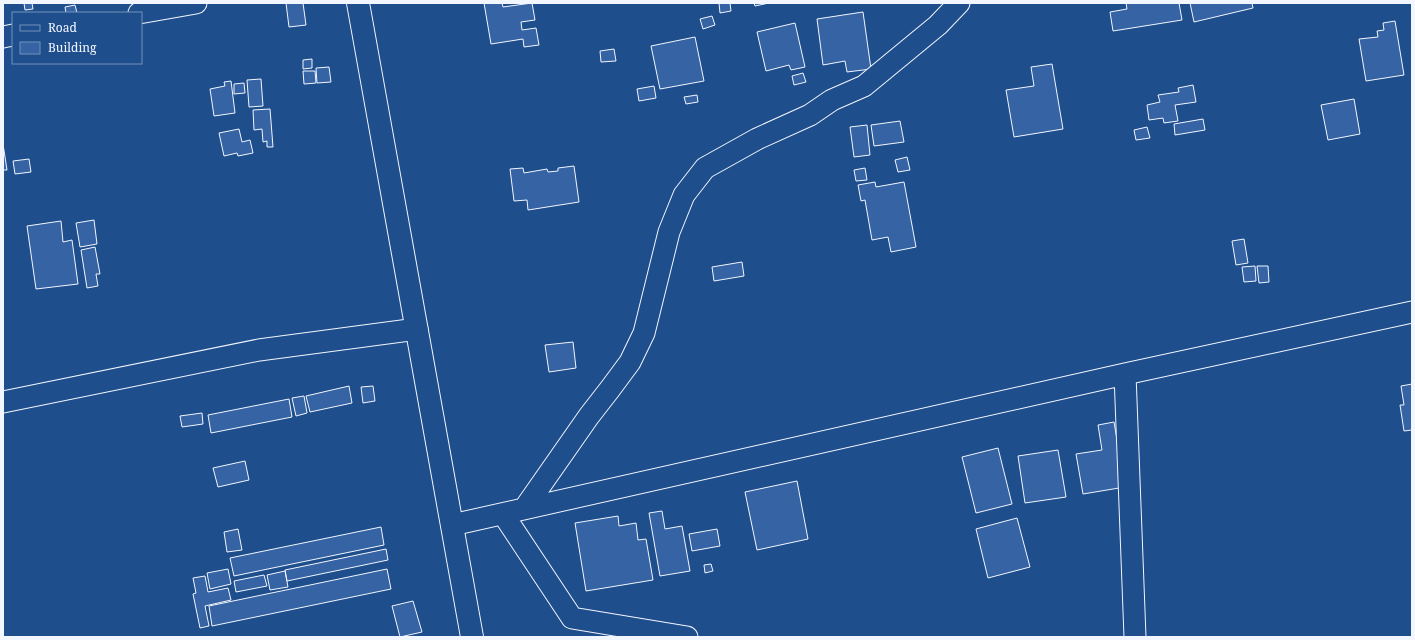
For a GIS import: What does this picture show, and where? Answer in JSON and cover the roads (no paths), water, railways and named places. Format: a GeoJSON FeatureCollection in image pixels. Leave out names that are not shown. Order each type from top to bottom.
{"type":"FeatureCollection","features":[{"type":"Feature","properties":{"kind":"street"},"geometry":{"type":"LineString","coordinates":[[142,12],[196,3]]}},
{"type":"Feature","properties":{"kind":"street"},"geometry":{"type":"LineString","coordinates":[[358,3],[472,637]]}},
{"type":"Feature","properties":{"kind":"street"},"geometry":{"type":"LineString","coordinates":[[524,509],[589,416],[630,362],[644,333],[669,232],[684,195],[705,168],[757,139],[810,116],[832,100],[864,86],[938,25],[960,3]]}},
{"type":"Feature","properties":{"kind":"street"},"geometry":{"type":"LineString","coordinates":[[452,525],[1125,374],[1412,312]]}},
{"type":"Feature","properties":{"kind":"street"},"geometry":{"type":"LineString","coordinates":[[3,402],[259,350],[417,329]]}},
{"type":"Feature","properties":{"kind":"street"},"geometry":{"type":"LineString","coordinates":[[1125,374],[1135,637]]}},
{"type":"Feature","properties":{"kind":"street"},"geometry":{"type":"LineString","coordinates":[[503,514],[572,618],[687,637]]}}]}
